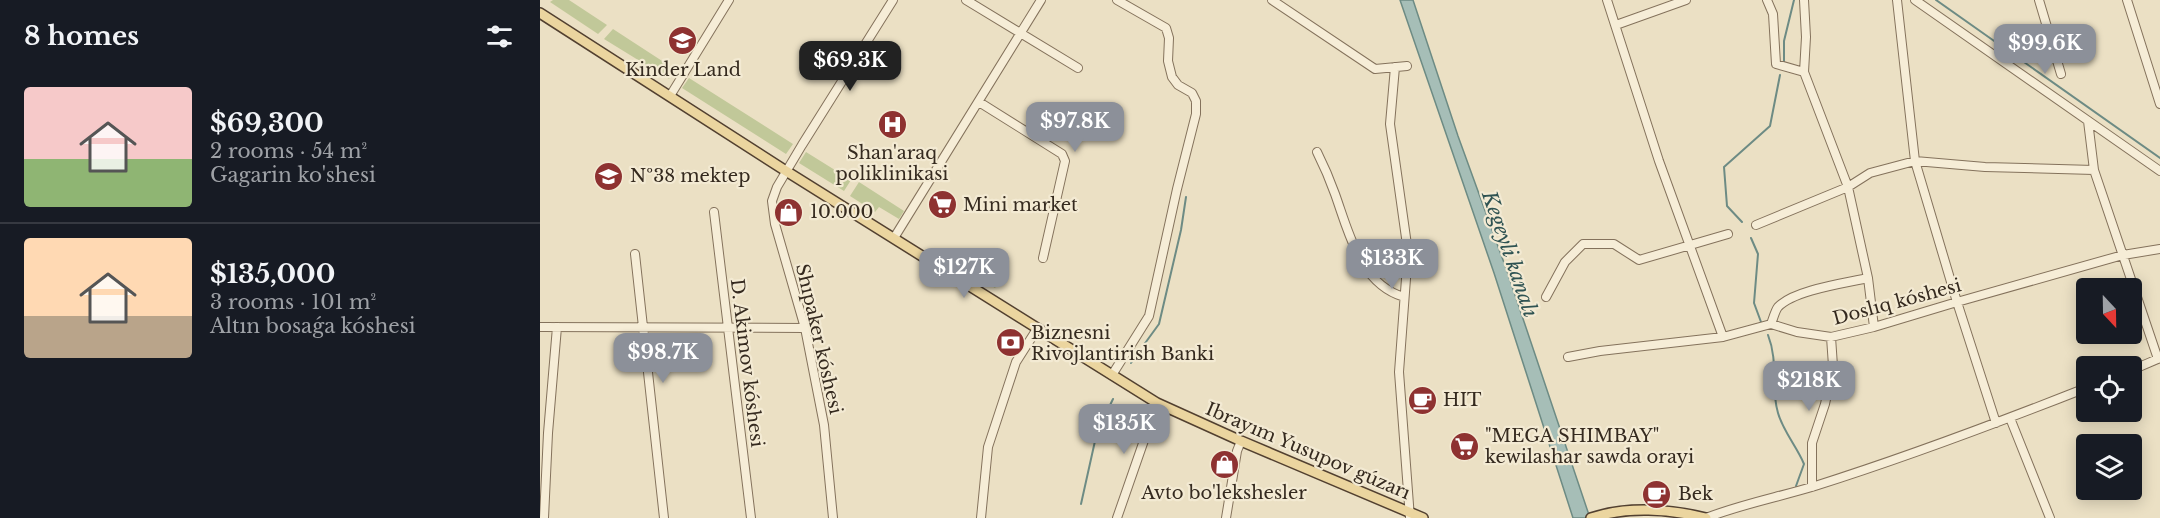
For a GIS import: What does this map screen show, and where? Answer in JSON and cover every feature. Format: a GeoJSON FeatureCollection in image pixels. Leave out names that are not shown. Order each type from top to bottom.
{"type":"FeatureCollection","features":[{"type":"Feature","properties":{"kind":"main road","name":"Ibrayım Yusupov gúzarı"},"geometry":{"type":"LineString","coordinates":[[540,13],[786,171],[1157,403],[1410,516],[1423,518]]}},
{"type":"Feature","properties":{"kind":"main road"},"geometry":{"type":"LineString","coordinates":[[1595,517],[1659,510],[1706,518]]}},
{"type":"Feature","properties":{"kind":"street"},"geometry":{"type":"LineString","coordinates":[[670,96],[729,0]]}},
{"type":"Feature","properties":{"kind":"street","name":"Shıpaker kóshesi"},"geometry":{"type":"LineString","coordinates":[[833,518],[824,425],[805,328],[775,224],[772,201],[786,171],[893,0]]}},
{"type":"Feature","properties":{"kind":"street"},"geometry":{"type":"LineString","coordinates":[[966,0],[1078,68]]}},
{"type":"Feature","properties":{"kind":"street"},"geometry":{"type":"LineString","coordinates":[[894,238],[1041,0]]}},
{"type":"Feature","properties":{"kind":"street"},"geometry":{"type":"LineString","coordinates":[[1112,375],[1149,316],[1196,114],[1196,101],[1192,93],[1178,85],[1172,77],[1168,61],[1169,38],[1166,28],[1117,0]]}},
{"type":"Feature","properties":{"kind":"street"},"geometry":{"type":"LineString","coordinates":[[1272,0],[1375,69],[1407,66]]}},
{"type":"Feature","properties":{"kind":"street"},"geometry":{"type":"LineString","coordinates":[[1608,0],[1659,161],[1723,337]]}},
{"type":"Feature","properties":{"kind":"street"},"geometry":{"type":"LineString","coordinates":[[1616,25],[1686,0]]}},
{"type":"Feature","properties":{"kind":"street"},"geometry":{"type":"LineString","coordinates":[[1767,0],[1773,14],[1776,64],[1804,72]]}},
{"type":"Feature","properties":{"kind":"street"},"geometry":{"type":"LineString","coordinates":[[1804,0],[1804,72],[1848,188],[1868,278],[1874,327]]}},
{"type":"Feature","properties":{"kind":"street"},"geometry":{"type":"LineString","coordinates":[[1897,0],[1915,160],[1996,423]]}},
{"type":"Feature","properties":{"kind":"street"},"geometry":{"type":"LineString","coordinates":[[1915,0],[2160,171]]}},
{"type":"Feature","properties":{"kind":"street"},"geometry":{"type":"LineString","coordinates":[[2039,0],[2061,74]]}},
{"type":"Feature","properties":{"kind":"street"},"geometry":{"type":"LineString","coordinates":[[2127,0],[2160,104]]}},
{"type":"Feature","properties":{"kind":"street"},"geometry":{"type":"LineString","coordinates":[[1395,67],[1390,124],[1408,252],[1399,372],[1410,516]]}},
{"type":"Feature","properties":{"kind":"street"},"geometry":{"type":"LineString","coordinates":[[979,102],[1062,154],[1065,161],[1043,258]]}},
{"type":"Feature","properties":{"kind":"street"},"geometry":{"type":"LineString","coordinates":[[2088,121],[2094,170],[2159,359],[2142,366]]}},
{"type":"Feature","properties":{"kind":"street"},"geometry":{"type":"LineString","coordinates":[[1317,152],[1335,194],[1349,237],[1370,274],[1391,293],[1404,297]]}},
{"type":"Feature","properties":{"kind":"street"},"geometry":{"type":"LineString","coordinates":[[1756,225],[1848,188],[1870,173],[1915,160],[1985,167],[2094,170]]}},
{"type":"Feature","properties":{"kind":"street","name":"D. Akimov kóshesi"},"geometry":{"type":"LineString","coordinates":[[714,212],[751,518]]}},
{"type":"Feature","properties":{"kind":"street"},"geometry":{"type":"LineString","coordinates":[[1546,297],[1565,262],[1583,244],[1614,244],[1639,260],[1728,234]]}},
{"type":"Feature","properties":{"kind":"street","name":"Doslıq kóshesi"},"geometry":{"type":"LineString","coordinates":[[1771,324],[1797,332],[1831,337],[1874,327],[2123,255],[2160,249]]}},
{"type":"Feature","properties":{"kind":"street"},"geometry":{"type":"LineString","coordinates":[[635,254],[664,518]]}},
{"type":"Feature","properties":{"kind":"street"},"geometry":{"type":"LineString","coordinates":[[1568,357],[1600,351],[1723,337],[1771,324],[1777,308],[1790,299],[1815,290],[1868,278]]}},
{"type":"Feature","properties":{"kind":"street"},"geometry":{"type":"LineString","coordinates":[[540,327],[805,328]]}},
{"type":"Feature","properties":{"kind":"street"},"geometry":{"type":"LineString","coordinates":[[544,518],[557,327]]}},
{"type":"Feature","properties":{"kind":"street"},"geometry":{"type":"LineString","coordinates":[[981,518],[988,447],[1016,362],[1037,329]]}},
{"type":"Feature","properties":{"kind":"street"},"geometry":{"type":"LineString","coordinates":[[1812,487],[1812,443],[1825,404],[1833,366],[1831,337]]}},
{"type":"Feature","properties":{"kind":"street"},"geometry":{"type":"LineString","coordinates":[[1706,518],[1812,487],[2010,418],[2076,392]]}},
{"type":"Feature","properties":{"kind":"street"},"geometry":{"type":"LineString","coordinates":[[1116,518],[1157,403]]}},
{"type":"Feature","properties":{"kind":"street"},"geometry":{"type":"LineString","coordinates":[[2010,418],[2050,518]]}},
{"type":"Feature","properties":{"kind":"street"},"geometry":{"type":"LineString","coordinates":[[1226,518],[1237,452],[1241,441]]}},
{"type":"Feature","properties":{"kind":"green space"},"geometry":{"type":"Polygon","coordinates":[[[569,0],[607,25],[598,34],[550,2],[569,0]]]}},
{"type":"Feature","properties":{"kind":"green space"},"geometry":{"type":"Polygon","coordinates":[[[613,29],[676,70],[669,79],[604,39],[613,29]]]}},
{"type":"Feature","properties":{"kind":"green space"},"geometry":{"type":"Polygon","coordinates":[[[689,78],[793,144],[786,154],[682,88],[689,78]]]}},
{"type":"Feature","properties":{"kind":"green space"},"geometry":{"type":"Polygon","coordinates":[[[806,152],[851,180],[844,191],[799,163],[806,152]]]}},
{"type":"Feature","properties":{"kind":"green space"},"geometry":{"type":"Polygon","coordinates":[[[859,182],[904,211],[899,219],[879,207],[875,212],[850,196],[859,182]]]}},
{"type":"Feature","properties":{"kind":"green space"},"geometry":{"type":"Polygon","coordinates":[[[986,264],[1001,271],[1004,275],[995,288],[978,278],[986,264]]]}},
{"type":"Feature","properties":{"kind":"water"},"geometry":{"type":"Polygon","coordinates":[[[1400,0],[1413,0],[1590,518],[1573,518],[1494,273],[1400,0]]]}},
{"type":"Feature","properties":{"kind":"waterway"},"geometry":{"type":"LineString","coordinates":[[1784,62],[1784,41],[1794,0]]}},
{"type":"Feature","properties":{"kind":"waterway"},"geometry":{"type":"LineString","coordinates":[[1936,0],[2160,158]]}},
{"type":"Feature","properties":{"kind":"waterway"},"geometry":{"type":"LineString","coordinates":[[1742,222],[1727,206],[1724,167],[1770,126],[1780,75]]}},
{"type":"Feature","properties":{"kind":"waterway"},"geometry":{"type":"LineString","coordinates":[[1143,346],[1159,324],[1181,230],[1186,197]]}},
{"type":"Feature","properties":{"kind":"waterway"},"geometry":{"type":"LineString","coordinates":[[1751,238],[1758,254],[1754,303],[1761,322]]}},
{"type":"Feature","properties":{"kind":"waterway"},"geometry":{"type":"LineString","coordinates":[[1768,335],[1773,355],[1778,413],[1804,464],[1796,486]]}},
{"type":"Feature","properties":{"kind":"waterway"},"geometry":{"type":"LineString","coordinates":[[1131,363],[1141,350]]}},
{"type":"Feature","properties":{"kind":"waterway"},"geometry":{"type":"LineString","coordinates":[[1081,504],[1097,432],[1113,399]]}},
{"type":"Feature","properties":{"kind":"place","name":"Kinder Land"},"geometry":{"type":"Point","coordinates":[683,41]}},
{"type":"Feature","properties":{"kind":"place","name":"Shan'araq poliklinikasi"},"geometry":{"type":"Point","coordinates":[892,124]}},
{"type":"Feature","properties":{"kind":"place","name":"№38 mektep"},"geometry":{"type":"Point","coordinates":[609,176]}},
{"type":"Feature","properties":{"kind":"place","name":"Mini market"},"geometry":{"type":"Point","coordinates":[942,205]}},
{"type":"Feature","properties":{"kind":"place","name":"10.000"},"geometry":{"type":"Point","coordinates":[789,212]}},
{"type":"Feature","properties":{"kind":"place","name":"Biznesni Rivojlantirish Banki"},"geometry":{"type":"Point","coordinates":[1010,343]}},
{"type":"Feature","properties":{"kind":"place","name":"HIT"},"geometry":{"type":"Point","coordinates":[1422,400]}},
{"type":"Feature","properties":{"kind":"place","name":"\"MEGA SHIMBAY\" kewilashar sawda orayi"},"geometry":{"type":"Point","coordinates":[1464,446]}},
{"type":"Feature","properties":{"kind":"place","name":"Avto bo'lekshesler"},"geometry":{"type":"Point","coordinates":[1224,464]}},
{"type":"Feature","properties":{"kind":"place","name":"Bek"},"geometry":{"type":"Point","coordinates":[1657,494]}},
{"type":"Feature","properties":{"kind":"water label","name":"Kegeyli kanalı"},"geometry":{"type":"Point","coordinates":[1510,254]}}]}
